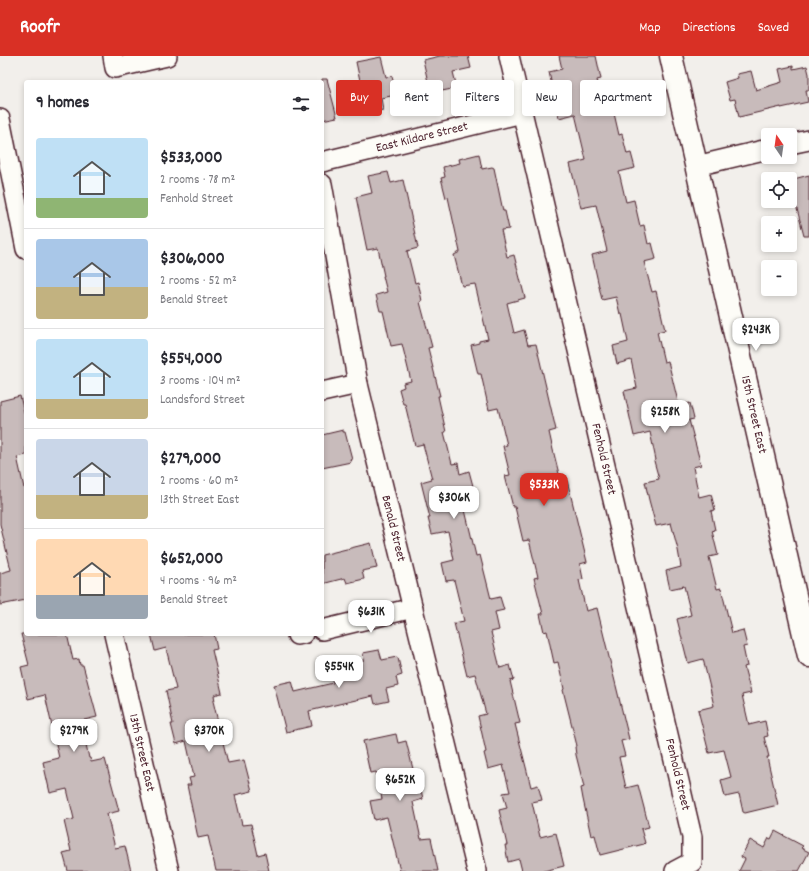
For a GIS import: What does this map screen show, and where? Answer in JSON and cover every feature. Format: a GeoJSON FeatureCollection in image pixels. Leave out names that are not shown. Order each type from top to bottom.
{"type":"FeatureCollection","features":[{"type":"Feature","properties":{"kind":"street"},"geometry":{"type":"LineString","coordinates":[[114,62],[167,56]]}},
{"type":"Feature","properties":{"kind":"street","name":"Fenhold Street"},"geometry":{"type":"LineString","coordinates":[[509,56],[522,113]]}},
{"type":"Feature","properties":{"kind":"street","name":"15th Street East"},"geometry":{"type":"LineString","coordinates":[[671,56],[809,656]]}},
{"type":"Feature","properties":{"kind":"street","name":"East Kildare Street"},"geometry":{"type":"LineString","coordinates":[[324,162],[522,113]]}},
{"type":"Feature","properties":{"kind":"street","name":"Fenhold Street"},"geometry":{"type":"LineString","coordinates":[[523,116],[692,837],[692,862],[675,871]]}},
{"type":"Feature","properties":{"kind":"street"},"geometry":{"type":"LineString","coordinates":[[0,119],[24,232]]}},
{"type":"Feature","properties":{"kind":"street"},"geometry":{"type":"LineString","coordinates":[[797,143],[809,140]]}},
{"type":"Feature","properties":{"kind":"street"},"geometry":{"type":"LineString","coordinates":[[696,166],[761,151]]}},
{"type":"Feature","properties":{"kind":"street","name":"Benald Street"},"geometry":{"type":"LineString","coordinates":[[324,195],[358,384],[477,871]]}},
{"type":"Feature","properties":{"kind":"street"},"geometry":{"type":"LineString","coordinates":[[324,392],[358,384]]}},
{"type":"Feature","properties":{"kind":"street"},"geometry":{"type":"LineString","coordinates":[[324,630],[413,608]]}},
{"type":"Feature","properties":{"kind":"street","name":"13th Street East"},"geometry":{"type":"LineString","coordinates":[[114,636],[169,871]]}},
{"type":"Feature","properties":{"kind":"building"},"geometry":{"type":"Polygon","coordinates":[[[440,56],[468,56],[471,68],[453,72],[455,80],[451,80],[451,89],[443,91],[443,80],[428,80],[423,60],[440,56]]]}},
{"type":"Feature","properties":{"kind":"building"},"geometry":{"type":"Polygon","coordinates":[[[559,56],[596,56],[601,79],[580,80],[580,116],[615,116],[619,135],[622,134],[627,154],[631,153],[635,168],[619,172],[626,202],[634,200],[640,226],[644,225],[648,244],[652,243],[656,259],[644,262],[652,292],[656,291],[665,330],[657,332],[664,362],[668,361],[679,406],[690,403],[694,419],[689,420],[701,465],[693,467],[699,497],[711,494],[715,510],[711,511],[715,530],[712,531],[718,555],[709,557],[717,589],[721,588],[732,633],[743,630],[747,646],[743,647],[747,666],[744,667],[751,693],[742,695],[749,725],[765,721],[768,736],[764,737],[769,757],[767,757],[778,805],[745,813],[743,812],[739,794],[725,797],[721,780],[731,777],[724,750],[709,753],[698,710],[714,706],[703,659],[688,663],[677,619],[691,615],[684,586],[670,589],[666,571],[681,567],[678,550],[671,523],[656,526],[649,500],[645,482],[659,479],[654,461],[656,460],[650,432],[634,436],[624,391],[637,388],[631,360],[617,364],[613,346],[628,342],[622,314],[620,314],[616,297],[602,300],[592,255],[607,251],[596,205],[581,208],[570,164],[586,160],[575,114],[572,115],[572,80],[551,80],[549,72],[562,69],[559,56]]]}},
{"type":"Feature","properties":{"kind":"building"},"geometry":{"type":"Polygon","coordinates":[[[381,57],[386,77],[392,76],[393,80],[390,80],[390,96],[382,98],[382,80],[360,80],[356,62],[381,57]]]}},
{"type":"Feature","properties":{"kind":"building"},"geometry":{"type":"Polygon","coordinates":[[[793,66],[793,69],[807,66],[809,74],[809,90],[806,90],[808,102],[739,117],[735,99],[730,100],[725,82],[738,78],[737,74],[751,71],[756,90],[782,82],[779,69],[793,66]]]}},
{"type":"Feature","properties":{"kind":"building"},"geometry":{"type":"Polygon","coordinates":[[[322,79],[327,79],[337,117],[324,120],[324,80],[322,79]]]}},
{"type":"Feature","properties":{"kind":"building"},"geometry":{"type":"Polygon","coordinates":[[[479,154],[482,169],[494,168],[503,211],[505,211],[509,229],[501,230],[507,257],[514,255],[525,298],[507,303],[514,333],[524,330],[528,345],[536,344],[556,430],[549,432],[553,450],[560,478],[566,476],[587,562],[580,564],[583,579],[579,580],[586,611],[597,608],[629,739],[621,741],[625,756],[619,757],[626,788],[638,785],[649,827],[641,829],[644,844],[600,855],[595,835],[591,836],[581,788],[584,787],[576,755],[575,747],[577,746],[563,690],[558,662],[554,663],[547,631],[544,632],[540,614],[543,614],[534,578],[538,577],[529,540],[523,541],[515,507],[513,507],[505,476],[510,475],[503,446],[507,445],[498,408],[489,410],[481,374],[478,374],[471,345],[488,339],[475,284],[462,286],[454,255],[460,252],[448,197],[446,198],[441,178],[445,177],[443,167],[460,163],[459,159],[479,154]]]}},
{"type":"Feature","properties":{"kind":"building"},"geometry":{"type":"Polygon","coordinates":[[[388,172],[391,183],[403,180],[418,248],[407,251],[415,283],[418,282],[422,301],[420,302],[432,347],[428,348],[440,396],[438,396],[446,432],[444,432],[452,464],[458,463],[460,474],[469,471],[473,486],[460,489],[476,556],[480,555],[491,599],[500,597],[504,610],[495,612],[499,630],[491,632],[500,668],[510,665],[514,680],[510,681],[520,723],[515,724],[531,787],[538,785],[542,800],[532,802],[540,837],[556,833],[564,866],[544,871],[522,871],[519,859],[508,862],[505,845],[507,845],[499,810],[507,808],[503,793],[510,792],[503,765],[488,769],[478,716],[486,714],[475,674],[467,676],[454,623],[464,621],[454,580],[446,581],[442,563],[454,560],[448,531],[432,534],[428,518],[430,518],[421,482],[432,479],[423,444],[415,446],[405,404],[403,404],[399,389],[404,387],[403,383],[411,381],[402,344],[391,346],[383,311],[380,311],[376,295],[387,292],[384,276],[378,248],[367,250],[356,197],[372,193],[368,176],[388,172]]]}},
{"type":"Feature","properties":{"kind":"building"},"geometry":{"type":"Polygon","coordinates":[[[809,175],[809,236],[804,236],[797,208],[797,178],[809,175]]]}},
{"type":"Feature","properties":{"kind":"building"},"geometry":{"type":"Polygon","coordinates":[[[20,396],[24,412],[24,455],[17,457],[24,488],[24,600],[0,605],[0,573],[11,570],[0,524],[0,401],[20,396]]]}},
{"type":"Feature","properties":{"kind":"building"},"geometry":{"type":"Polygon","coordinates":[[[343,430],[343,432],[345,432],[352,459],[350,459],[351,462],[324,468],[324,435],[343,430]]]}},
{"type":"Feature","properties":{"kind":"building"},"geometry":{"type":"Polygon","coordinates":[[[371,543],[377,568],[362,571],[364,579],[347,583],[345,578],[324,583],[324,555],[371,543]]]}},
{"type":"Feature","properties":{"kind":"building"},"geometry":{"type":"Polygon","coordinates":[[[21,634],[24,634],[24,636],[67,636],[73,660],[79,659],[80,665],[83,665],[97,717],[84,720],[87,730],[83,731],[89,758],[91,762],[105,759],[119,811],[107,814],[115,848],[125,846],[131,871],[68,871],[63,853],[71,851],[64,821],[74,819],[67,789],[50,793],[43,762],[59,758],[45,695],[28,699],[21,667],[29,665],[21,634]]]}},
{"type":"Feature","properties":{"kind":"building"},"geometry":{"type":"Polygon","coordinates":[[[151,636],[214,636],[217,649],[212,650],[222,693],[214,695],[215,701],[213,701],[228,763],[244,760],[252,791],[235,795],[242,825],[251,824],[258,855],[265,853],[269,871],[216,871],[208,836],[198,838],[187,785],[191,785],[189,778],[194,777],[186,741],[176,744],[171,724],[173,724],[166,691],[176,689],[166,648],[155,651],[151,636]]]}},
{"type":"Feature","properties":{"kind":"building"},"geometry":{"type":"Polygon","coordinates":[[[379,650],[382,660],[398,658],[402,675],[396,677],[398,686],[386,689],[389,701],[375,704],[373,696],[309,711],[312,726],[286,732],[274,685],[292,681],[295,692],[333,683],[331,667],[364,660],[363,653],[379,650]]]}},
{"type":"Feature","properties":{"kind":"building"},"geometry":{"type":"Polygon","coordinates":[[[396,734],[398,743],[406,741],[416,781],[419,781],[423,799],[413,802],[421,839],[431,838],[438,871],[400,871],[387,817],[374,820],[370,801],[382,799],[376,772],[370,773],[363,741],[396,734]]]}},
{"type":"Feature","properties":{"kind":"building"},"geometry":{"type":"Polygon","coordinates":[[[775,831],[803,846],[801,848],[809,852],[799,871],[739,871],[745,859],[741,857],[750,840],[764,848],[769,838],[771,839],[775,831]]]}}]}
